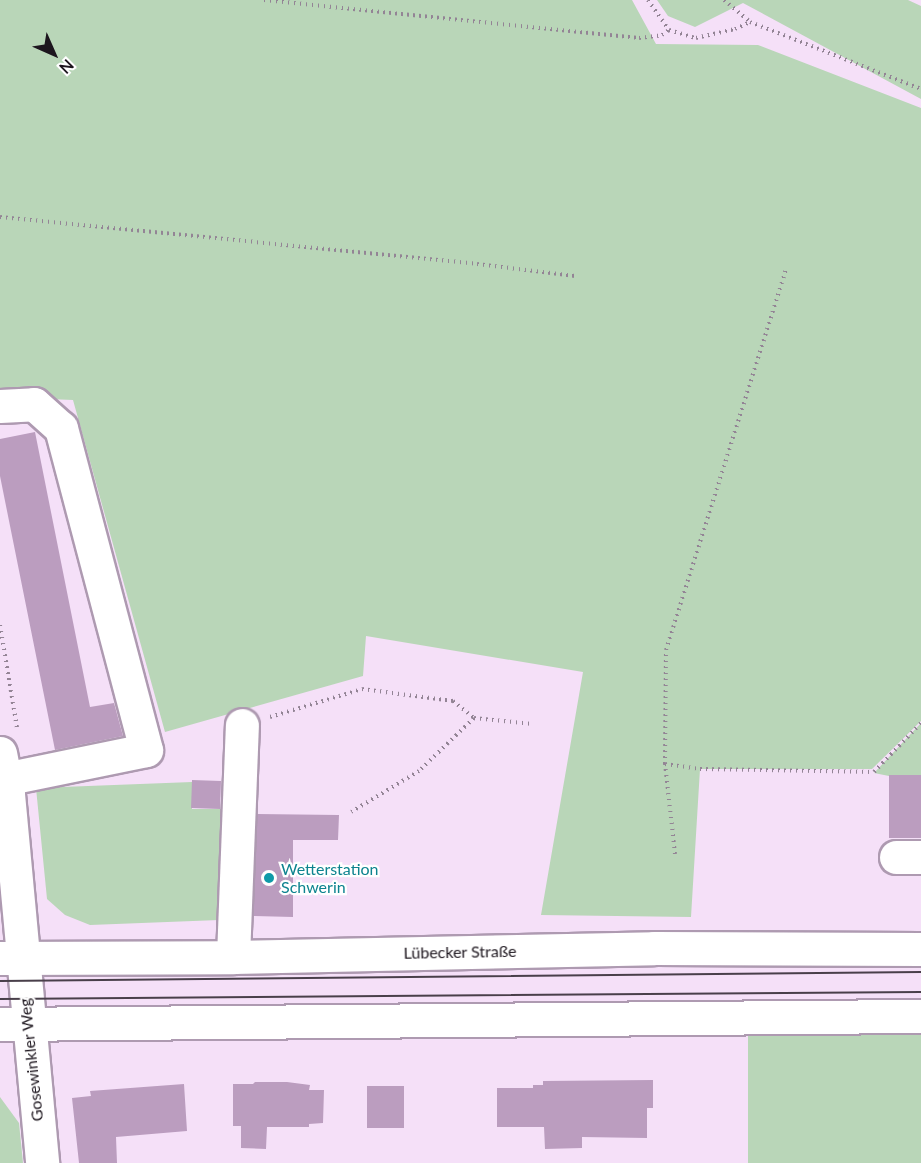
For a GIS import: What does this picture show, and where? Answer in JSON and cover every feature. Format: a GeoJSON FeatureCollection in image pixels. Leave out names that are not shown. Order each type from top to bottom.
{"type":"FeatureCollection","features":[{"type":"Feature","properties":{"kind":"street"},"geometry":{"type":"LineString","coordinates":[[0,406],[34,404],[61,428],[146,750],[2,766]]}},
{"type":"Feature","properties":{"kind":"street"},"geometry":{"type":"LineString","coordinates":[[233,957],[242,725]]}},
{"type":"Feature","properties":{"kind":"street","name":"Gosewinkler Weg"},"geometry":{"type":"LineString","coordinates":[[2,766],[14,1024],[42,1163]]}},
{"type":"Feature","properties":{"kind":"street","name":"Lübecker Straße"},"geometry":{"type":"LineString","coordinates":[[10,958],[233,957],[654,948],[921,948]]}},
{"type":"Feature","properties":{"kind":"street"},"geometry":{"type":"LineString","coordinates":[[14,1024],[921,1016]]}},
{"type":"Feature","properties":{"kind":"path"},"geometry":{"type":"LineString","coordinates":[[264,0],[639,38],[662,35],[669,30]]}},
{"type":"Feature","properties":{"kind":"path"},"geometry":{"type":"LineString","coordinates":[[648,0],[669,30],[696,38],[735,29],[750,22]]}},
{"type":"Feature","properties":{"kind":"path"},"geometry":{"type":"LineString","coordinates":[[724,0],[750,22],[921,89]]}},
{"type":"Feature","properties":{"kind":"path"},"geometry":{"type":"LineString","coordinates":[[0,218],[465,262],[575,276]]}},
{"type":"Feature","properties":{"kind":"path"},"geometry":{"type":"LineString","coordinates":[[675,854],[665,764],[666,650],[786,269]]}},
{"type":"Feature","properties":{"kind":"path"},"geometry":{"type":"LineString","coordinates":[[242,725],[362,689],[453,701],[474,718],[533,724]]}},
{"type":"Feature","properties":{"kind":"path"},"geometry":{"type":"LineString","coordinates":[[351,812],[419,771],[474,718]]}},
{"type":"Feature","properties":{"kind":"path"},"geometry":{"type":"LineString","coordinates":[[665,764],[700,769],[874,772],[921,723]]}},
{"type":"Feature","properties":{"kind":"green space"},"geometry":{"type":"Polygon","coordinates":[[[0,0],[632,0],[656,44],[758,45],[921,108],[921,721],[872,769],[700,769],[691,917],[541,915],[583,672],[366,636],[363,676],[165,732],[73,400],[0,397],[0,0]]]}},
{"type":"Feature","properties":{"kind":"green space"},"geometry":{"type":"Polygon","coordinates":[[[657,0],[908,0],[921,6],[921,99],[743,3],[695,27],[668,16],[657,0]]]}},
{"type":"Feature","properties":{"kind":"green space"},"geometry":{"type":"Polygon","coordinates":[[[921,723],[921,775],[889,776],[874,773],[921,723]]]}},
{"type":"Feature","properties":{"kind":"green space"},"geometry":{"type":"Polygon","coordinates":[[[192,782],[192,809],[222,809],[219,920],[90,925],[65,915],[47,899],[36,788],[192,782]]]}},
{"type":"Feature","properties":{"kind":"green space"},"geometry":{"type":"Polygon","coordinates":[[[748,1016],[921,1016],[921,1163],[748,1163],[748,1016]]]}},
{"type":"Feature","properties":{"kind":"green space"},"geometry":{"type":"Polygon","coordinates":[[[0,1097],[19,1123],[23,1163],[0,1163],[0,1097]]]}},
{"type":"Feature","properties":{"kind":"building"},"geometry":{"type":"Polygon","coordinates":[[[35,432],[90,707],[114,703],[123,736],[55,750],[0,476],[0,439],[35,432]]]}},
{"type":"Feature","properties":{"kind":"building"},"geometry":{"type":"Polygon","coordinates":[[[889,775],[921,775],[921,838],[889,838],[889,775]]]}},
{"type":"Feature","properties":{"kind":"building"},"geometry":{"type":"Polygon","coordinates":[[[192,780],[221,781],[220,809],[191,808],[192,780]]]}},
{"type":"Feature","properties":{"kind":"building","name":"Wetterstation Schwerin"},"geometry":{"type":"Polygon","coordinates":[[[257,814],[339,815],[338,840],[293,840],[293,917],[253,916],[257,814]]]}},
{"type":"Feature","properties":{"kind":"building"},"geometry":{"type":"Polygon","coordinates":[[[653,1080],[653,1108],[647,1108],[647,1138],[582,1137],[582,1148],[545,1149],[544,1127],[497,1127],[497,1088],[533,1088],[533,1085],[543,1085],[543,1081],[653,1080]]]}},
{"type":"Feature","properties":{"kind":"building"},"geometry":{"type":"Polygon","coordinates":[[[255,1082],[287,1082],[310,1085],[309,1090],[324,1090],[323,1123],[309,1124],[309,1127],[267,1127],[266,1149],[241,1148],[241,1126],[233,1126],[233,1084],[253,1084],[255,1082]]]}},
{"type":"Feature","properties":{"kind":"building"},"geometry":{"type":"Polygon","coordinates":[[[184,1084],[187,1131],[116,1137],[117,1163],[79,1163],[72,1098],[91,1096],[90,1091],[184,1084]]]}},
{"type":"Feature","properties":{"kind":"building"},"geometry":{"type":"Polygon","coordinates":[[[367,1086],[404,1086],[404,1128],[367,1128],[367,1086]]]}},
{"type":"Feature","properties":{"kind":"tram line"},"geometry":{"type":"LineString","coordinates":[[0,981],[921,972]]}},
{"type":"Feature","properties":{"kind":"tram line"},"geometry":{"type":"LineString","coordinates":[[0,999],[921,992]]}},
{"type":"Feature","properties":{"kind":"place","name":"Wetterstation Schwerin"},"geometry":{"type":"Point","coordinates":[269,878]}}]}
